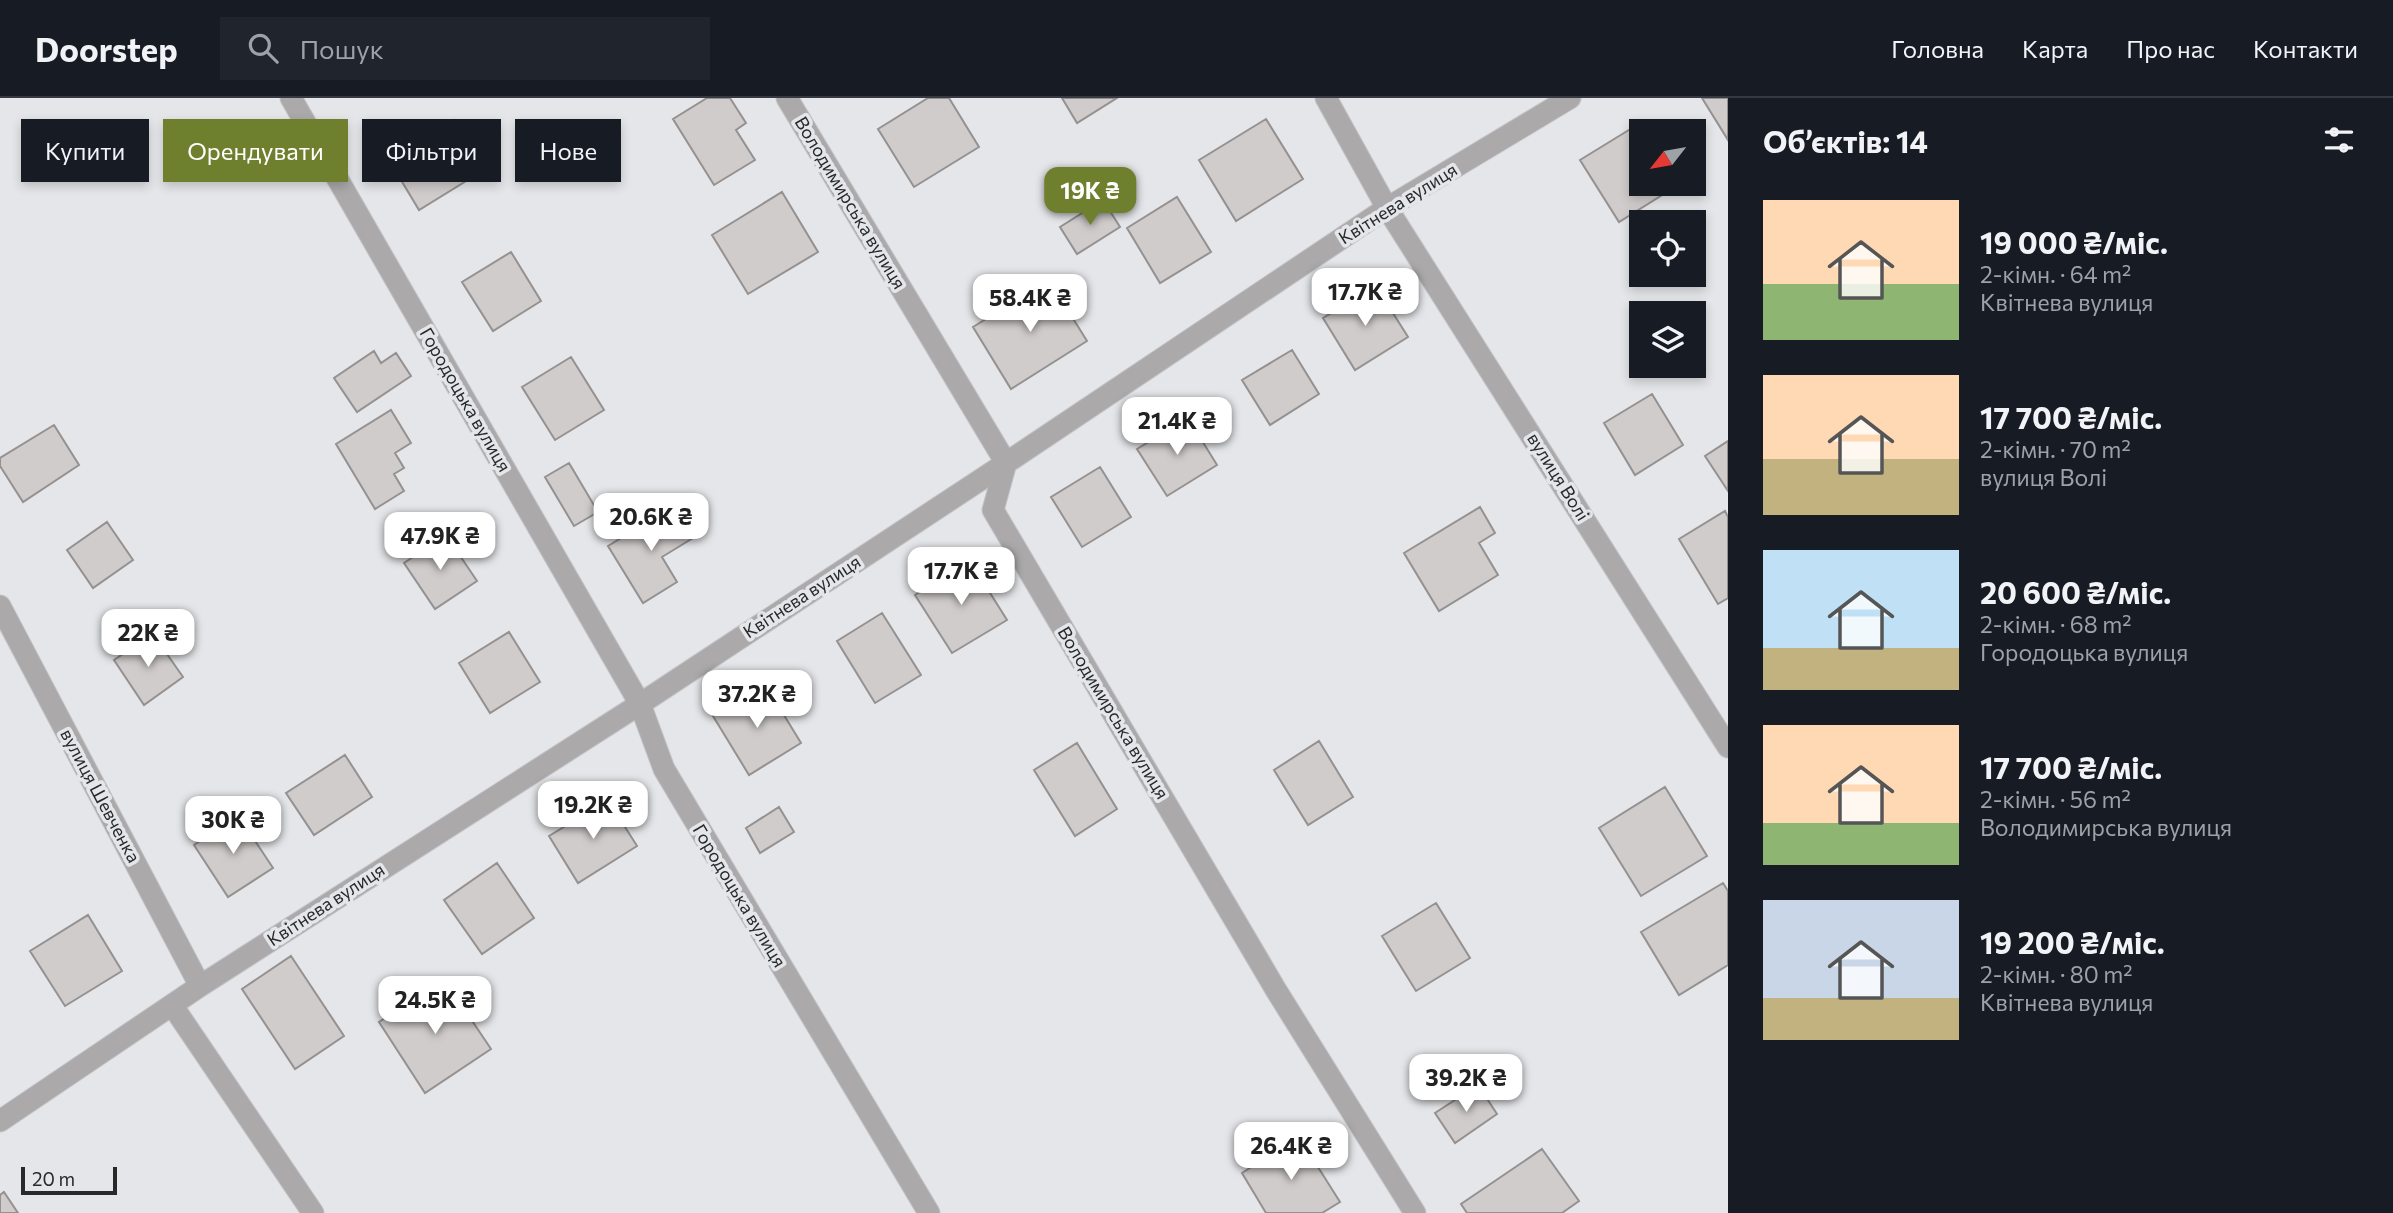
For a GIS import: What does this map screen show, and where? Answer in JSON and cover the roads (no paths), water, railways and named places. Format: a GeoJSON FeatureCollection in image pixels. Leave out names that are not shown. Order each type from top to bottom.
{"type":"FeatureCollection","features":[{"type":"Feature","properties":{"kind":"street","name":"Городоцька вулиця"},"geometry":{"type":"LineString","coordinates":[[291,98],[640,704],[664,769],[929,1213]]}},
{"type":"Feature","properties":{"kind":"street","name":"Володимирська вулиця"},"geometry":{"type":"LineString","coordinates":[[787,98],[1006,463],[993,510],[1276,990],[1415,1213]]}},
{"type":"Feature","properties":{"kind":"street","name":"вулиця Волі"},"geometry":{"type":"LineString","coordinates":[[1325,98],[1387,208],[1728,747]]}},
{"type":"Feature","properties":{"kind":"street","name":"Квітнева вулиця"},"geometry":{"type":"LineString","coordinates":[[0,1121],[200,986],[640,704],[1387,208],[1570,98]]}},
{"type":"Feature","properties":{"kind":"street","name":"вулиця Шевченка"},"geometry":{"type":"LineString","coordinates":[[0,606],[200,986]]}},
{"type":"Feature","properties":{"kind":"street"},"geometry":{"type":"LineString","coordinates":[[172,1005],[313,1213]]}}]}
